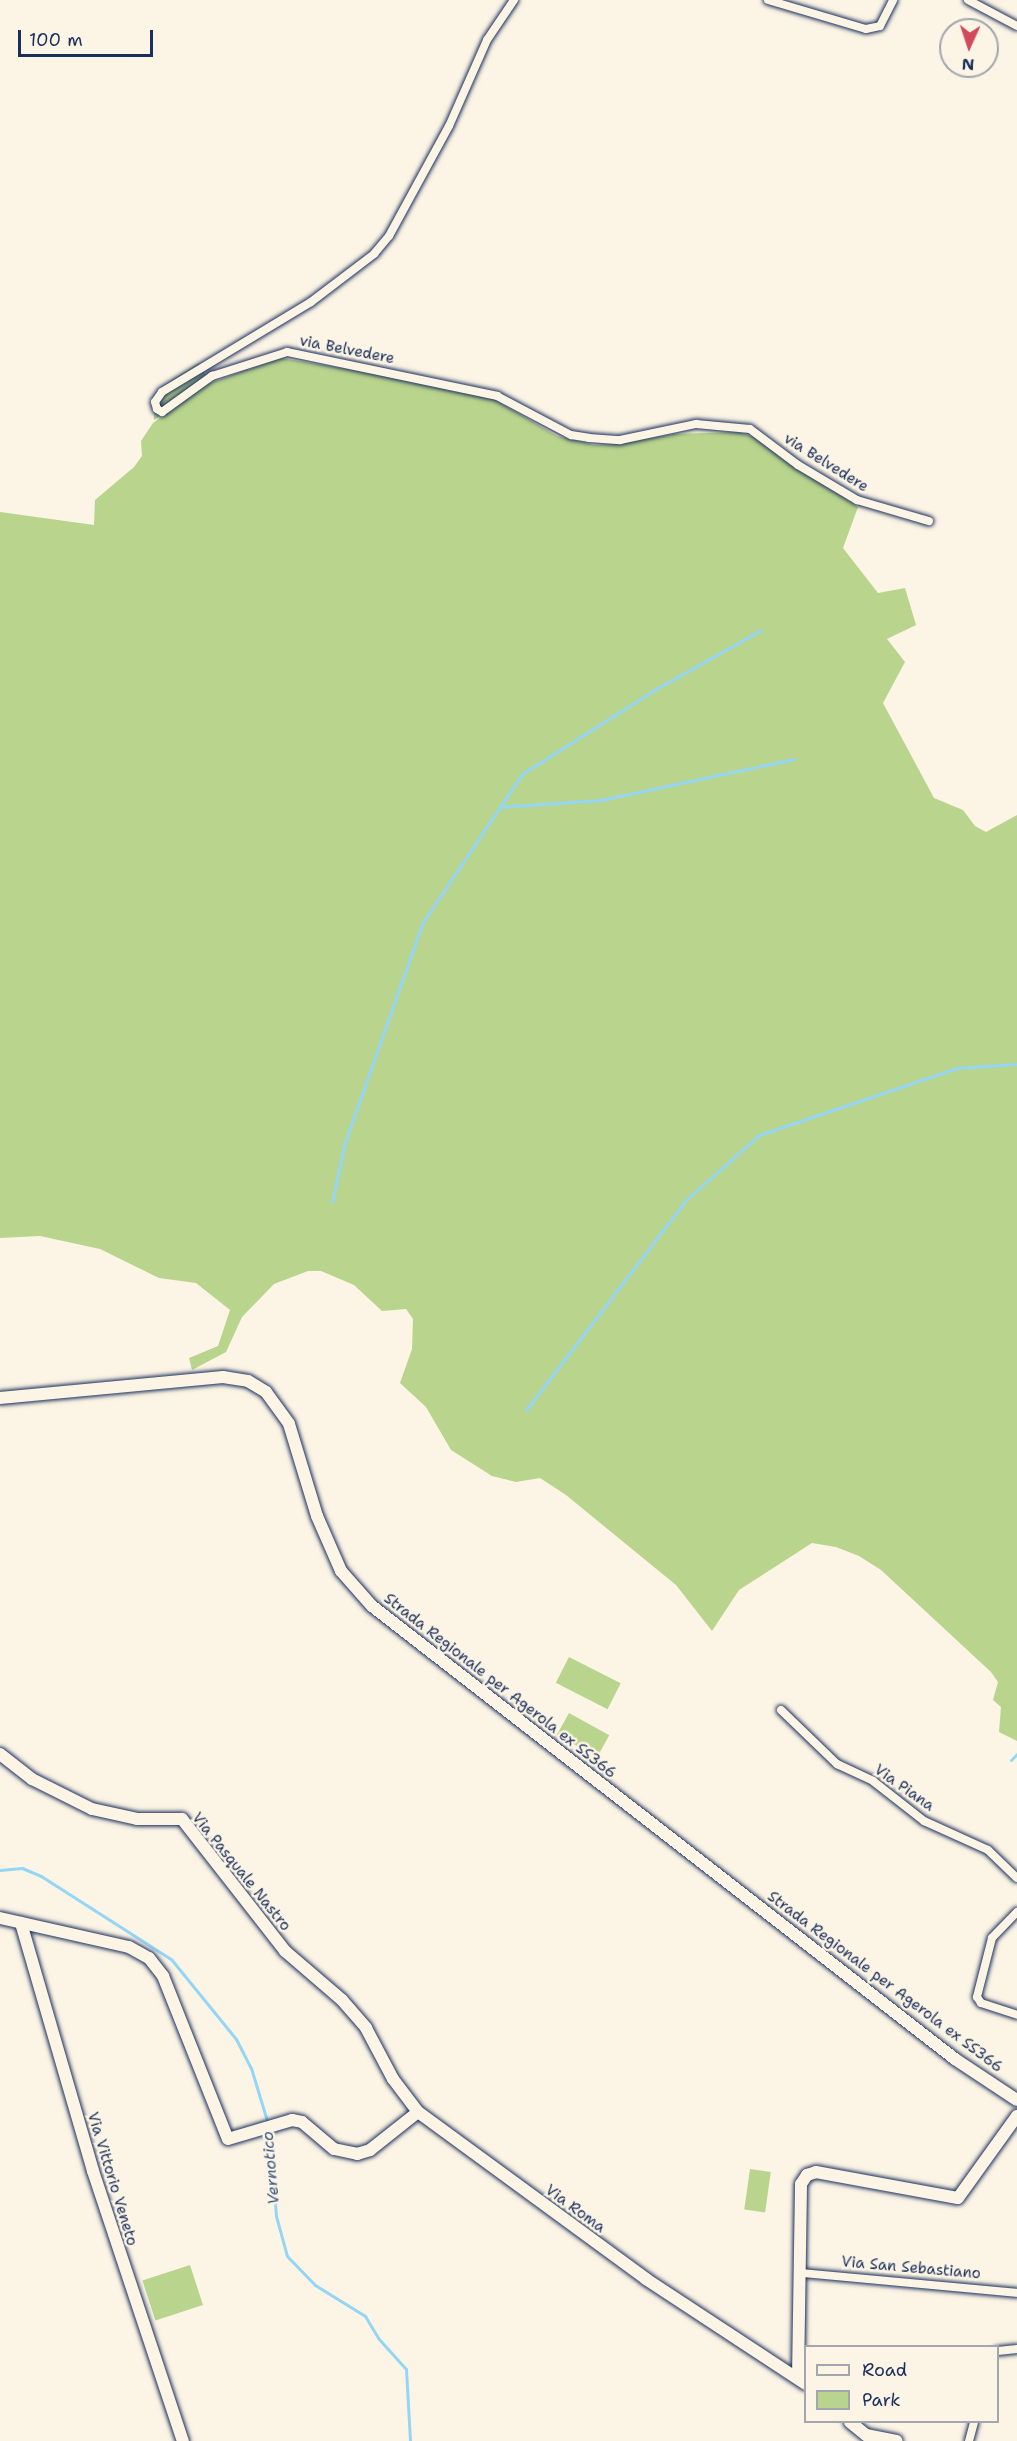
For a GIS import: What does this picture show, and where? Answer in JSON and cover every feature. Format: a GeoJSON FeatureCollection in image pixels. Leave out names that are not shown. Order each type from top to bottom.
{"type":"FeatureCollection","features":[{"type":"Feature","properties":{"kind":"street","name":"via Belvedere"},"geometry":{"type":"LineString","coordinates":[[514,0],[487,40],[449,126],[389,236],[374,254],[311,302],[162,392],[155,402],[157,409],[162,412],[212,376],[287,352],[497,396],[571,435],[589,438],[620,440],[696,424],[750,429],[798,465],[857,500],[929,521]]}},
{"type":"Feature","properties":{"kind":"street"},"geometry":{"type":"LineString","coordinates":[[768,0],[866,29],[880,26],[893,0]]}},
{"type":"Feature","properties":{"kind":"street"},"geometry":{"type":"LineString","coordinates":[[968,0],[1017,26]]}},
{"type":"Feature","properties":{"kind":"street","name":"Strada Regionale per Agerola ex SS366"},"geometry":{"type":"LineString","coordinates":[[0,1398],[223,1377],[248,1381],[266,1392],[289,1424],[317,1516],[341,1571],[372,1606],[955,2059],[1017,2100]]}},
{"type":"Feature","properties":{"kind":"street","name":"Via Piana"},"geometry":{"type":"LineString","coordinates":[[781,1710],[837,1764],[873,1781],[924,1821],[988,1850],[1017,1878]]}},
{"type":"Feature","properties":{"kind":"street","name":"Via Pasquale Nastro"},"geometry":{"type":"LineString","coordinates":[[0,1754],[32,1779],[92,1809],[137,1819],[182,1819],[285,1951],[342,2000],[368,2031]]}},
{"type":"Feature","properties":{"kind":"street"},"geometry":{"type":"LineString","coordinates":[[1017,1912],[992,1938],[977,1997],[981,2003],[1017,2015]]}},
{"type":"Feature","properties":{"kind":"street"},"geometry":{"type":"LineString","coordinates":[[0,1918],[129,1947],[149,1958],[163,1976],[213,2110],[228,2139],[234,2140],[281,2123],[302,2122],[334,2150],[357,2154],[370,2150],[418,2112]]}},
{"type":"Feature","properties":{"kind":"street","name":"Via Vittorio Veneto"},"geometry":{"type":"LineString","coordinates":[[21,1923],[93,2171],[183,2441]]}},
{"type":"Feature","properties":{"kind":"street","name":"Via Roma"},"geometry":{"type":"LineString","coordinates":[[368,2031],[393,2079],[418,2112],[646,2279],[802,2380]]}},
{"type":"Feature","properties":{"kind":"street"},"geometry":{"type":"LineString","coordinates":[[802,2380],[801,2184],[807,2175],[816,2172],[958,2198],[1017,2116]]}},
{"type":"Feature","properties":{"kind":"street","name":"Via San Sebastiano"},"geometry":{"type":"LineString","coordinates":[[802,2273],[1017,2293]]}},
{"type":"Feature","properties":{"kind":"street"},"geometry":{"type":"LineString","coordinates":[[999,2351],[1017,2349]]}},
{"type":"Feature","properties":{"kind":"street"},"geometry":{"type":"LineString","coordinates":[[852,2423],[866,2438],[896,2441]]}},
{"type":"Feature","properties":{"kind":"street"},"geometry":{"type":"LineString","coordinates":[[969,2441],[974,2423]]}},
{"type":"Feature","properties":{"kind":"green space"},"geometry":{"type":"Polygon","coordinates":[[[281,358],[430,383],[495,400],[557,436],[594,445],[618,444],[674,434],[739,432],[758,439],[858,507],[843,548],[878,593],[905,588],[916,625],[887,639],[905,662],[883,703],[934,798],[963,810],[975,826],[986,832],[1017,815],[1017,1741],[999,1732],[1001,1707],[993,1700],[998,1682],[991,1672],[881,1570],[859,1556],[836,1547],[812,1543],[739,1590],[712,1631],[676,1585],[566,1495],[540,1478],[516,1482],[492,1476],[451,1450],[426,1407],[400,1383],[412,1349],[413,1319],[406,1309],[382,1311],[354,1285],[321,1271],[308,1271],[274,1284],[242,1317],[226,1352],[192,1370],[189,1358],[218,1346],[230,1310],[196,1283],[159,1278],[100,1249],[40,1236],[0,1238],[0,512],[94,525],[95,500],[134,467],[142,456],[141,441],[153,423],[165,414],[154,420],[153,398],[169,382],[199,363],[210,383],[281,358]]]}},
{"type":"Feature","properties":{"kind":"green space"},"geometry":{"type":"Polygon","coordinates":[[[569,1657],[621,1683],[608,1709],[556,1683],[569,1657]]]}},
{"type":"Feature","properties":{"kind":"green space"},"geometry":{"type":"Polygon","coordinates":[[[569,1713],[609,1735],[597,1757],[557,1735],[569,1713]]]}},
{"type":"Feature","properties":{"kind":"green space"},"geometry":{"type":"Polygon","coordinates":[[[750,2169],[771,2172],[765,2213],[744,2210],[750,2169]]]}},
{"type":"Feature","properties":{"kind":"green space"},"geometry":{"type":"Polygon","coordinates":[[[190,2265],[203,2305],[155,2320],[142,2280],[190,2265]]]}},
{"type":"Feature","properties":{"kind":"waterway"},"geometry":{"type":"LineString","coordinates":[[332,1202],[345,1142],[423,922],[522,774],[656,689],[761,630]]}},
{"type":"Feature","properties":{"kind":"waterway"},"geometry":{"type":"LineString","coordinates":[[500,807],[601,800],[794,759]]}},
{"type":"Feature","properties":{"kind":"waterway"},"geometry":{"type":"LineString","coordinates":[[526,1410],[687,1199],[759,1135],[957,1068],[1017,1064]]}},
{"type":"Feature","properties":{"kind":"waterway"},"geometry":{"type":"LineString","coordinates":[[1011,1760],[1017,1754]]}},
{"type":"Feature","properties":{"kind":"waterway","name":"Vernotico"},"geometry":{"type":"LineString","coordinates":[[0,1870],[22,1868],[41,1876],[171,1959],[236,2039],[251,2068],[268,2124]]}},
{"type":"Feature","properties":{"kind":"waterway","name":"Vernotico"},"geometry":{"type":"LineString","coordinates":[[269,2130],[276,2216],[287,2256],[315,2285],[365,2316],[378,2338],[406,2369],[410,2441]]}}]}
